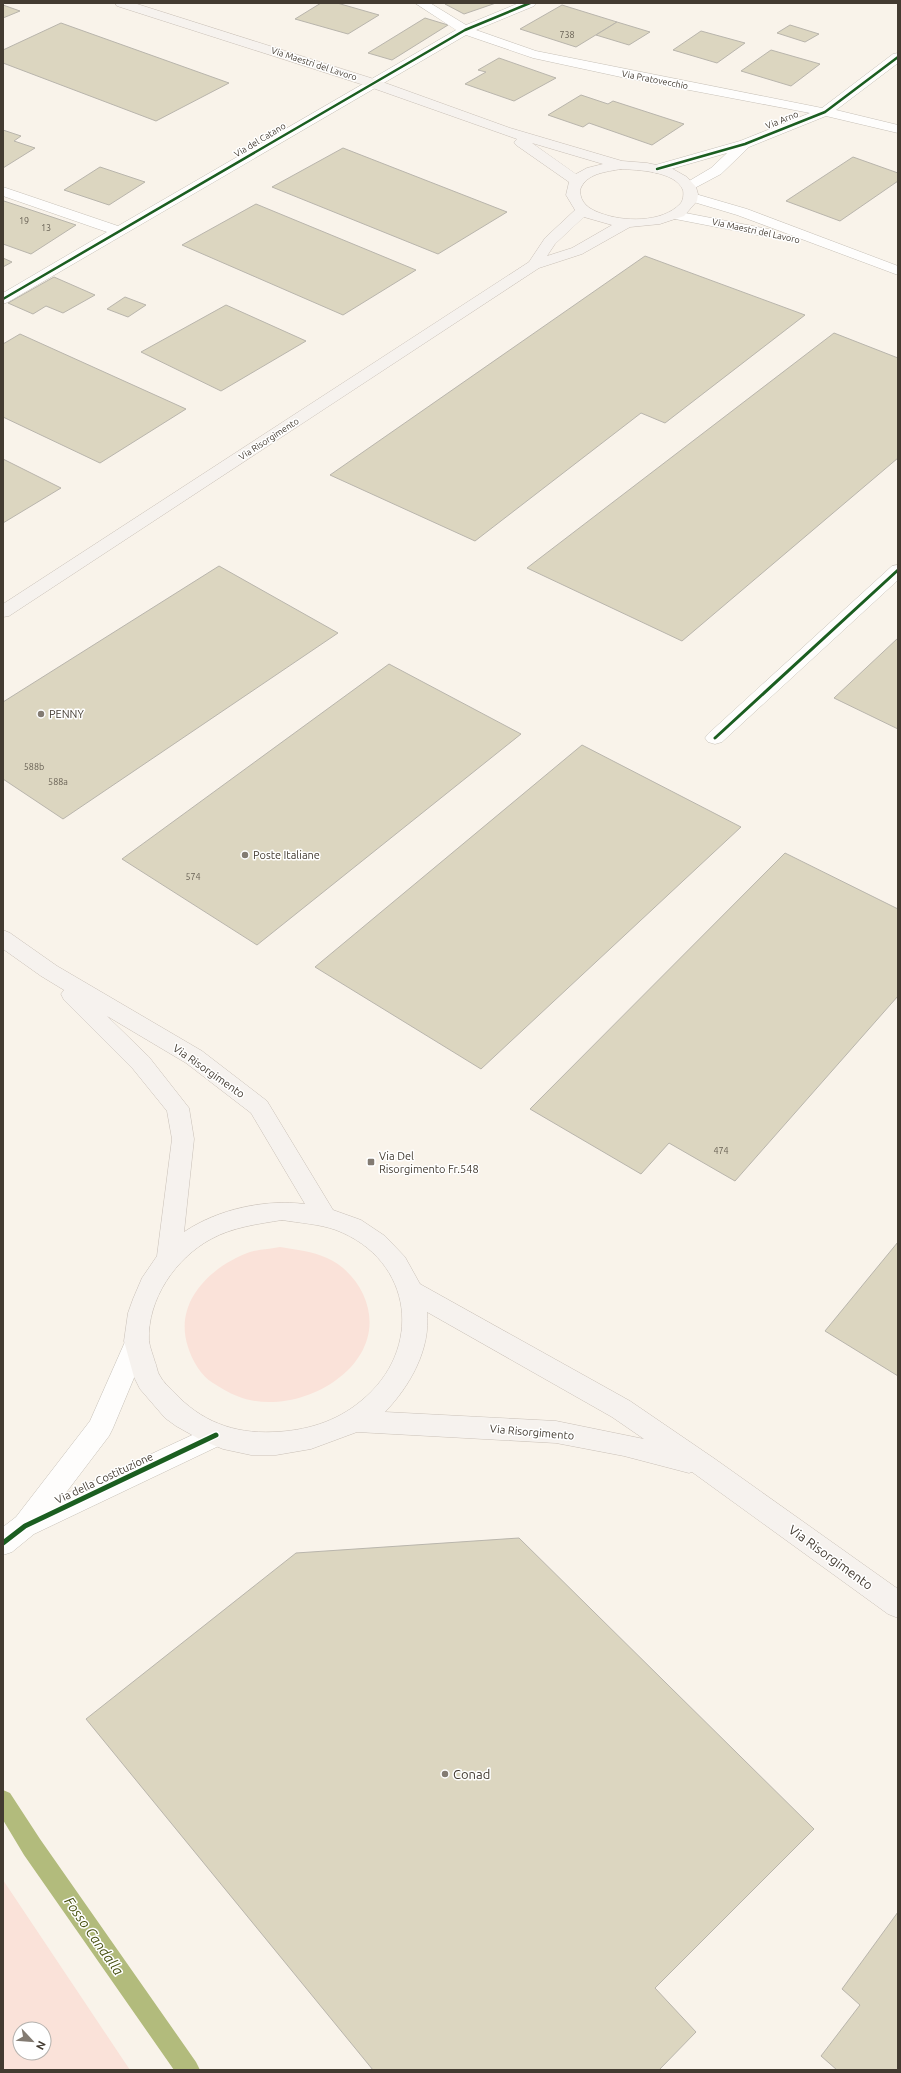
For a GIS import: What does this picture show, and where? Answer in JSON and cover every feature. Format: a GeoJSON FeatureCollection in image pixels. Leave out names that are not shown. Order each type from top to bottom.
{"type":"FeatureCollection","features":[{"type":"Feature","properties":{"kind":"main road","name":"Via Maestri del Lavoro"},"geometry":{"type":"LineString","coordinates":[[121,3],[372,83],[505,131],[621,166]]}},
{"type":"Feature","properties":{"kind":"main road","name":"Via Maestri del Lavoro"},"geometry":{"type":"LineString","coordinates":[[505,131],[577,181],[588,173],[603,168],[621,166],[657,169],[671,173],[682,180],[691,192],[684,210],[661,220],[627,223],[595,216],[583,210]]}},
{"type":"Feature","properties":{"kind":"main road"},"geometry":{"type":"LineString","coordinates":[[577,181],[572,188],[571,195],[575,203],[583,210]]}},
{"type":"Feature","properties":{"kind":"main road","name":"Via Risorgimento"},"geometry":{"type":"LineString","coordinates":[[534,266],[550,241],[583,210]]}},
{"type":"Feature","properties":{"kind":"main road","name":"Via Risorgimento"},"geometry":{"type":"LineString","coordinates":[[3,612],[534,266],[577,251],[627,223]]}},
{"type":"Feature","properties":{"kind":"main road","name":"Via Risorgimento"},"geometry":{"type":"LineString","coordinates":[[3,938],[49,971],[194,1057],[259,1106],[324,1216]]}},
{"type":"Feature","properties":{"kind":"main road","name":"Via Risorgimento"},"geometry":{"type":"LineString","coordinates":[[49,971],[141,1063],[178,1108],[183,1139],[169,1259]]}},
{"type":"Feature","properties":{"kind":"main road","name":"Via Risorgimento"},"geometry":{"type":"LineString","coordinates":[[282,1211],[324,1216],[354,1227],[378,1244],[398,1265],[411,1291],[416,1319],[412,1348],[401,1375],[380,1400],[354,1421],[321,1436],[286,1444],[250,1444],[216,1435],[176,1413],[148,1380],[137,1342],[139,1313],[150,1284],[169,1259],[201,1233],[240,1217],[282,1211]]}},
{"type":"Feature","properties":{"kind":"main road","name":"Via Risorgimento"},"geometry":{"type":"LineString","coordinates":[[411,1291],[621,1409],[706,1467],[898,1605]]}},
{"type":"Feature","properties":{"kind":"main road","name":"Via Risorgimento"},"geometry":{"type":"LineString","coordinates":[[354,1421],[556,1432],[624,1445],[706,1467]]}},
{"type":"Feature","properties":{"kind":"street","name":"Via Pratovecchio"},"geometry":{"type":"LineString","coordinates":[[421,3],[465,30],[533,54],[628,75],[825,112],[898,129]]}},
{"type":"Feature","properties":{"kind":"street","name":"Via del Catano"},"geometry":{"type":"LineString","coordinates":[[3,299],[465,30],[530,3]]}},
{"type":"Feature","properties":{"kind":"street","name":"Via Arno"},"geometry":{"type":"LineString","coordinates":[[657,169],[745,144],[825,112],[898,57]]}},
{"type":"Feature","properties":{"kind":"street","name":"Via Arno"},"geometry":{"type":"LineString","coordinates":[[691,192],[745,144]]}},
{"type":"Feature","properties":{"kind":"street"},"geometry":{"type":"LineString","coordinates":[[3,191],[120,232]]}},
{"type":"Feature","properties":{"kind":"street","name":"Via Maestri del Lavoro"},"geometry":{"type":"LineString","coordinates":[[691,192],[898,272]]}},
{"type":"Feature","properties":{"kind":"street","name":"Via Maestri del Lavoro"},"geometry":{"type":"LineString","coordinates":[[675,215],[756,230],[837,248]]}},
{"type":"Feature","properties":{"kind":"street"},"geometry":{"type":"LineString","coordinates":[[715,738],[898,570]]}},
{"type":"Feature","properties":{"kind":"street","name":"Via della Costituzione"},"geometry":{"type":"LineString","coordinates":[[25,1526],[100,1428],[137,1342]]}},
{"type":"Feature","properties":{"kind":"street","name":"Via della Costituzione"},"geometry":{"type":"LineString","coordinates":[[3,1543],[25,1526],[216,1435]]}},
{"type":"Feature","properties":{"kind":"shaded area"},"geometry":{"type":"Polygon","coordinates":[[[280,1247],[316,1254],[338,1264],[357,1283],[363,1294],[370,1320],[366,1343],[353,1364],[335,1381],[312,1393],[287,1401],[261,1402],[237,1396],[219,1387],[201,1372],[188,1347],[185,1331],[186,1315],[191,1301],[199,1288],[209,1276],[222,1266],[250,1252],[280,1247]]]}},
{"type":"Feature","properties":{"kind":"shaded area"},"geometry":{"type":"Polygon","coordinates":[[[3,1880],[130,2070],[3,2070],[3,1880]]]}},
{"type":"Feature","properties":{"kind":"building"},"geometry":{"type":"Polygon","coordinates":[[[321,3],[337,3],[379,15],[348,34],[295,19],[321,3]]]}},
{"type":"Feature","properties":{"kind":"building"},"geometry":{"type":"Polygon","coordinates":[[[496,3],[464,14],[445,4],[496,3]]]}},
{"type":"Feature","properties":{"kind":"building"},"geometry":{"type":"Polygon","coordinates":[[[3,5],[20,11],[3,18],[3,5]]]}},
{"type":"Feature","properties":{"kind":"building"},"geometry":{"type":"Polygon","coordinates":[[[562,5],[617,22],[576,47],[520,29],[562,5]]]}},
{"type":"Feature","properties":{"kind":"building"},"geometry":{"type":"Polygon","coordinates":[[[425,18],[448,25],[392,60],[368,53],[425,18]]]}},
{"type":"Feature","properties":{"kind":"building"},"geometry":{"type":"Polygon","coordinates":[[[617,22],[650,32],[629,45],[596,35],[617,22]]]}},
{"type":"Feature","properties":{"kind":"building"},"geometry":{"type":"Polygon","coordinates":[[[61,23],[229,83],[156,121],[3,63],[3,50],[61,23]]]}},
{"type":"Feature","properties":{"kind":"building"},"geometry":{"type":"Polygon","coordinates":[[[790,25],[819,34],[805,42],[777,33],[790,25]]]}},
{"type":"Feature","properties":{"kind":"building"},"geometry":{"type":"Polygon","coordinates":[[[701,31],[745,43],[717,63],[673,50],[701,31]]]}},
{"type":"Feature","properties":{"kind":"building"},"geometry":{"type":"Polygon","coordinates":[[[771,50],[820,64],[791,86],[741,71],[771,50]]]}},
{"type":"Feature","properties":{"kind":"building"},"geometry":{"type":"Polygon","coordinates":[[[499,58],[556,78],[514,101],[465,84],[486,72],[478,70],[499,58]]]}},
{"type":"Feature","properties":{"kind":"building"},"geometry":{"type":"Polygon","coordinates":[[[581,95],[608,104],[613,101],[684,124],[652,145],[589,123],[583,127],[548,115],[581,95]]]}},
{"type":"Feature","properties":{"kind":"building"},"geometry":{"type":"Polygon","coordinates":[[[3,130],[21,136],[14,141],[35,148],[3,168],[3,130]]]}},
{"type":"Feature","properties":{"kind":"building"},"geometry":{"type":"Polygon","coordinates":[[[343,148],[507,212],[438,254],[272,187],[343,148]]]}},
{"type":"Feature","properties":{"kind":"building"},"geometry":{"type":"Polygon","coordinates":[[[853,157],[898,173],[898,181],[840,221],[786,201],[853,157]]]}},
{"type":"Feature","properties":{"kind":"building"},"geometry":{"type":"Polygon","coordinates":[[[100,167],[145,182],[109,205],[64,190],[100,167]]]}},
{"type":"Feature","properties":{"kind":"building"},"geometry":{"type":"Polygon","coordinates":[[[3,201],[76,225],[31,254],[3,244],[3,201]]]}},
{"type":"Feature","properties":{"kind":"building"},"geometry":{"type":"Polygon","coordinates":[[[256,204],[416,270],[343,315],[182,245],[256,204]]]}},
{"type":"Feature","properties":{"kind":"building"},"geometry":{"type":"Polygon","coordinates":[[[645,256],[805,315],[665,423],[641,413],[475,541],[330,475],[645,256]]]}},
{"type":"Feature","properties":{"kind":"building"},"geometry":{"type":"Polygon","coordinates":[[[3,258],[12,262],[3,267],[3,258]]]}},
{"type":"Feature","properties":{"kind":"building"},"geometry":{"type":"Polygon","coordinates":[[[54,277],[95,295],[63,313],[46,306],[33,314],[8,303],[54,277]]]}},
{"type":"Feature","properties":{"kind":"building"},"geometry":{"type":"Polygon","coordinates":[[[125,297],[146,305],[128,317],[107,309],[125,297]]]}},
{"type":"Feature","properties":{"kind":"building"},"geometry":{"type":"Polygon","coordinates":[[[226,305],[306,341],[221,391],[141,352],[226,305]]]}},
{"type":"Feature","properties":{"kind":"building"},"geometry":{"type":"Polygon","coordinates":[[[834,333],[898,358],[898,458],[682,641],[527,568],[834,333]]]}},
{"type":"Feature","properties":{"kind":"building"},"geometry":{"type":"Polygon","coordinates":[[[20,334],[186,409],[100,463],[3,417],[3,344],[20,334]]]}},
{"type":"Feature","properties":{"kind":"building"},"geometry":{"type":"Polygon","coordinates":[[[3,459],[61,488],[3,523],[3,459]]]}},
{"type":"Feature","properties":{"kind":"building"},"geometry":{"type":"Polygon","coordinates":[[[219,566],[338,633],[63,819],[3,779],[3,702],[219,566]]]}},
{"type":"Feature","properties":{"kind":"building"},"geometry":{"type":"Polygon","coordinates":[[[898,638],[898,729],[834,698],[898,638]]]}},
{"type":"Feature","properties":{"kind":"building"},"geometry":{"type":"Polygon","coordinates":[[[389,664],[521,734],[257,945],[122,859],[389,664]]]}},
{"type":"Feature","properties":{"kind":"building"},"geometry":{"type":"Polygon","coordinates":[[[582,745],[741,827],[481,1069],[315,967],[582,745]]]}},
{"type":"Feature","properties":{"kind":"building"},"geometry":{"type":"Polygon","coordinates":[[[785,853],[898,909],[898,996],[735,1181],[669,1143],[641,1174],[530,1109],[785,853]]]}},
{"type":"Feature","properties":{"kind":"building"},"geometry":{"type":"Polygon","coordinates":[[[898,1242],[898,1376],[825,1331],[898,1242]]]}},
{"type":"Feature","properties":{"kind":"building","name":"Conad"},"geometry":{"type":"Polygon","coordinates":[[[519,1538],[814,1829],[655,1988],[696,2032],[659,2070],[373,2070],[86,1719],[296,1553],[519,1538]]]}},
{"type":"Feature","properties":{"kind":"building"},"geometry":{"type":"Polygon","coordinates":[[[898,1912],[898,2070],[837,2070],[821,2056],[860,2005],[842,1989],[898,1912]]]}},
{"type":"Feature","properties":{"kind":"waterway","name":"Fosso Candalla"},"geometry":{"type":"LineString","coordinates":[[3,1800],[32,1847],[188,2070]]}},
{"type":"Feature","properties":{"kind":"cycle path"},"geometry":{"type":"LineString","coordinates":[[3,299],[465,30],[530,3]]}},
{"type":"Feature","properties":{"kind":"cycle path"},"geometry":{"type":"LineString","coordinates":[[657,169],[745,144],[825,112],[898,57]]}},
{"type":"Feature","properties":{"kind":"cycle path"},"geometry":{"type":"LineString","coordinates":[[715,738],[898,570]]}},
{"type":"Feature","properties":{"kind":"cycle path"},"geometry":{"type":"LineString","coordinates":[[3,1543],[25,1526],[216,1435]]}},
{"type":"Feature","properties":{"kind":"place","name":"PENNY"},"geometry":{"type":"Point","coordinates":[41,714]}},
{"type":"Feature","properties":{"kind":"place","name":"Poste Italiane"},"geometry":{"type":"Point","coordinates":[245,855]}},
{"type":"Feature","properties":{"kind":"place","name":"Via Del Risorgimento Fr.548"},"geometry":{"type":"Point","coordinates":[371,1162]}},
{"type":"Feature","properties":{"kind":"place","name":"Conad"},"geometry":{"type":"Point","coordinates":[445,1774]}}]}
